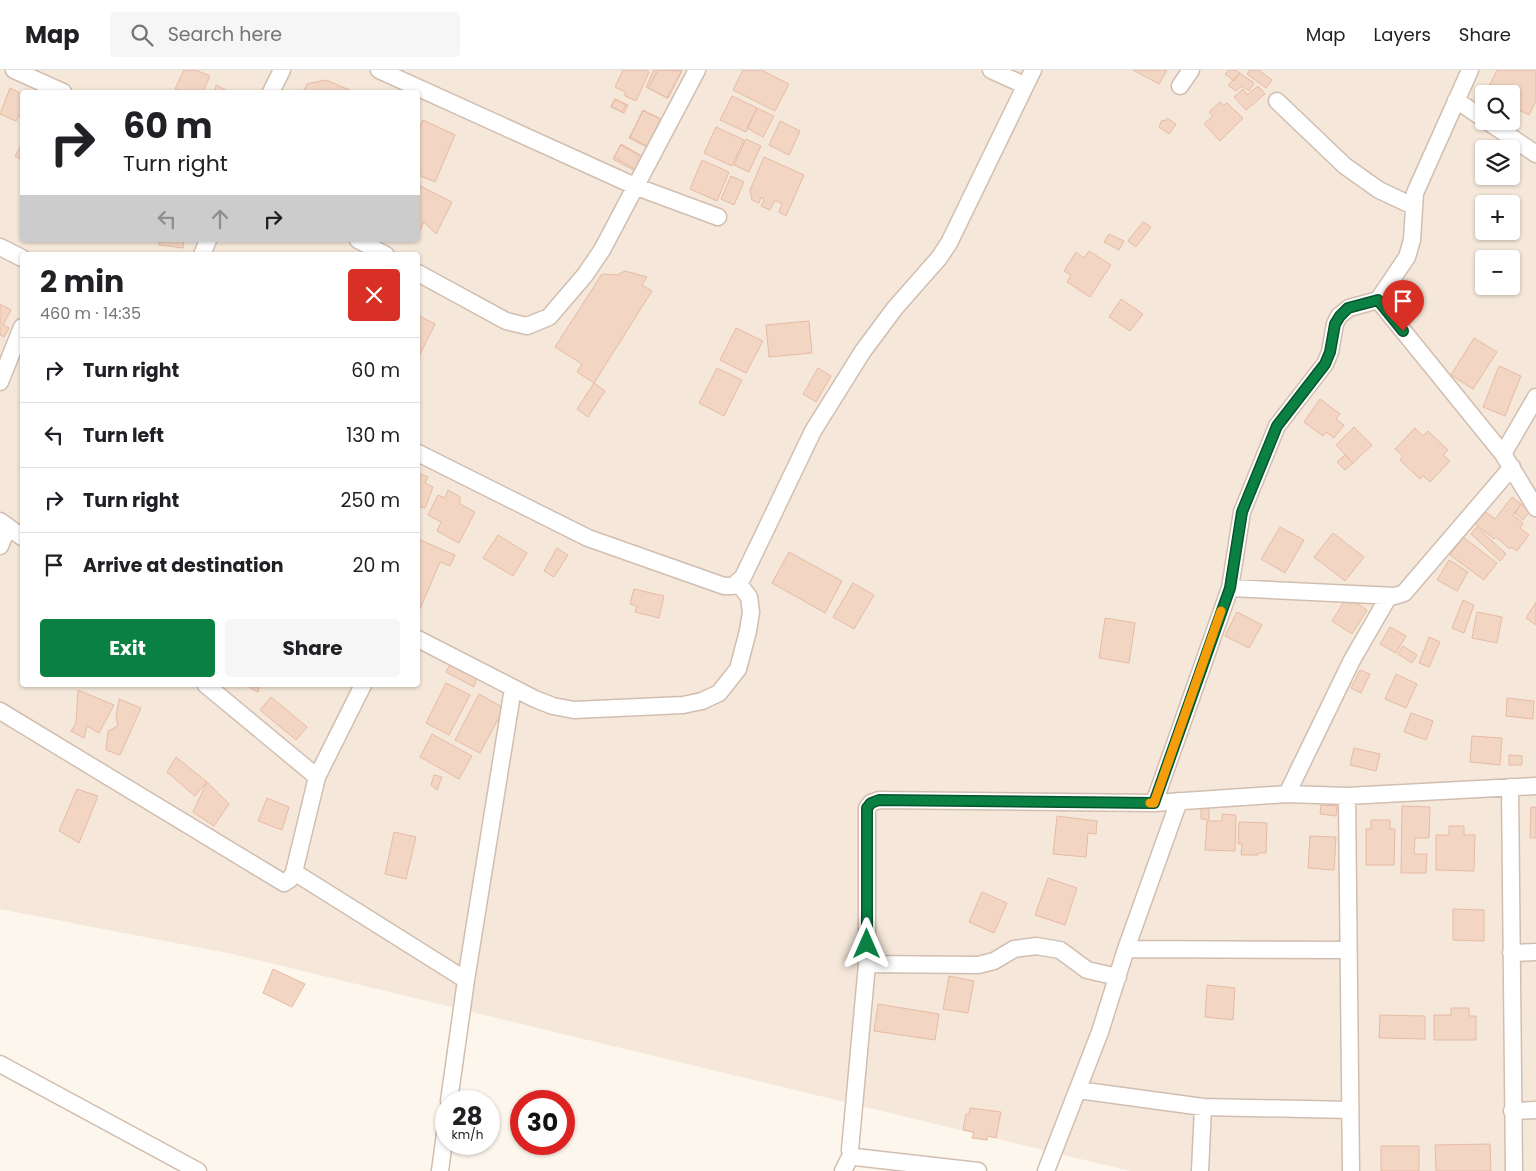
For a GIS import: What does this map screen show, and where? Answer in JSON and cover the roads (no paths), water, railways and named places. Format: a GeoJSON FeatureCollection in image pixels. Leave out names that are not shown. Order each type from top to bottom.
{"type":"FeatureCollection","features":[{"type":"Feature","properties":{"kind":"street"},"geometry":{"type":"LineString","coordinates":[[14,70],[58,90]]}},
{"type":"Feature","properties":{"kind":"street"},"geometry":{"type":"LineString","coordinates":[[272,90],[282,70]]}},
{"type":"Feature","properties":{"kind":"street"},"geometry":{"type":"LineString","coordinates":[[379,70],[637,187],[718,217]]}},
{"type":"Feature","properties":{"kind":"street"},"geometry":{"type":"LineString","coordinates":[[420,273],[506,321],[527,326],[541,322],[549,317],[585,275],[637,187],[697,70]]}},
{"type":"Feature","properties":{"kind":"street"},"geometry":{"type":"LineString","coordinates":[[991,70],[1024,85]]}},
{"type":"Feature","properties":{"kind":"street"},"geometry":{"type":"LineString","coordinates":[[420,454],[588,538],[724,586],[738,583],[743,577],[813,431],[863,351],[894,308],[939,258],[948,243],[1033,70]]}},
{"type":"Feature","properties":{"kind":"street"},"geometry":{"type":"LineString","coordinates":[[1180,86],[1191,70]]}},
{"type":"Feature","properties":{"kind":"street"},"geometry":{"type":"LineString","coordinates":[[1154,803],[1230,588],[1242,512],[1277,426],[1325,364],[1330,352],[1335,324],[1340,316],[1348,308],[1378,300],[1407,257],[1412,240],[1415,193],[1470,70]]}},
{"type":"Feature","properties":{"kind":"street"},"geometry":{"type":"LineString","coordinates":[[1456,100],[1475,113]]}},
{"type":"Feature","properties":{"kind":"street"},"geometry":{"type":"LineString","coordinates":[[1277,102],[1345,166],[1379,190],[1413,206]]}},
{"type":"Feature","properties":{"kind":"street"},"geometry":{"type":"LineString","coordinates":[[1500,130],[1536,154]]}},
{"type":"Feature","properties":{"kind":"street"},"geometry":{"type":"LineString","coordinates":[[362,242],[380,252]]}},
{"type":"Feature","properties":{"kind":"street"},"geometry":{"type":"LineString","coordinates":[[0,248],[20,257]]}},
{"type":"Feature","properties":{"kind":"street"},"geometry":{"type":"LineString","coordinates":[[1378,300],[1507,460],[1536,508]]}},
{"type":"Feature","properties":{"kind":"street"},"geometry":{"type":"LineString","coordinates":[[0,382],[20,332]]}},
{"type":"Feature","properties":{"kind":"street"},"geometry":{"type":"LineString","coordinates":[[1230,588],[1388,596],[1404,593],[1507,460],[1536,397]]}},
{"type":"Feature","properties":{"kind":"street"},"geometry":{"type":"LineString","coordinates":[[0,546],[4,524],[20,536]]}},
{"type":"Feature","properties":{"kind":"street"},"geometry":{"type":"LineString","coordinates":[[420,640],[513,688],[553,706],[574,710],[683,705],[719,693],[738,669],[751,612],[749,596],[738,583]]}},
{"type":"Feature","properties":{"kind":"street"},"geometry":{"type":"LineString","coordinates":[[1287,794],[1352,660],[1388,596]]}},
{"type":"Feature","properties":{"kind":"street"},"geometry":{"type":"LineString","coordinates":[[208,687],[317,777]]}},
{"type":"Feature","properties":{"kind":"street"},"geometry":{"type":"LineString","coordinates":[[0,712],[284,883],[290,879],[294,872],[317,777],[362,687]]}},
{"type":"Feature","properties":{"kind":"street"},"geometry":{"type":"LineString","coordinates":[[451,1090],[466,980],[513,688]]}},
{"type":"Feature","properties":{"kind":"street"},"geometry":{"type":"LineString","coordinates":[[843,1171],[851,1155],[867,964],[867,808],[871,803],[879,800],[1154,803],[1287,794],[1346,796],[1536,786]]}},
{"type":"Feature","properties":{"kind":"street"},"geometry":{"type":"LineString","coordinates":[[1510,787],[1514,1171]]}},
{"type":"Feature","properties":{"kind":"street"},"geometry":{"type":"LineString","coordinates":[[1346,796],[1351,1171]]}},
{"type":"Feature","properties":{"kind":"street"},"geometry":{"type":"LineString","coordinates":[[1046,1171],[1078,1090],[1179,801]]}},
{"type":"Feature","properties":{"kind":"street"},"geometry":{"type":"LineString","coordinates":[[294,872],[466,980]]}},
{"type":"Feature","properties":{"kind":"street"},"geometry":{"type":"LineString","coordinates":[[867,964],[978,965],[994,961],[1014,949],[1036,946],[1060,950],[1087,970],[1118,977]]}},
{"type":"Feature","properties":{"kind":"street"},"geometry":{"type":"LineString","coordinates":[[1126,949],[1348,950]]}},
{"type":"Feature","properties":{"kind":"street"},"geometry":{"type":"LineString","coordinates":[[1511,953],[1536,952]]}},
{"type":"Feature","properties":{"kind":"street"},"geometry":{"type":"LineString","coordinates":[[0,1064],[198,1171]]}},
{"type":"Feature","properties":{"kind":"street"},"geometry":{"type":"LineString","coordinates":[[1078,1090],[1203,1107],[1350,1110]]}},
{"type":"Feature","properties":{"kind":"street"},"geometry":{"type":"LineString","coordinates":[[1200,1171],[1203,1107]]}},
{"type":"Feature","properties":{"kind":"street"},"geometry":{"type":"LineString","coordinates":[[1512,1111],[1536,1110]]}},
{"type":"Feature","properties":{"kind":"street"},"geometry":{"type":"LineString","coordinates":[[440,1171],[442,1155]]}},
{"type":"Feature","properties":{"kind":"street"},"geometry":{"type":"LineString","coordinates":[[851,1155],[978,1171]]}}]}
